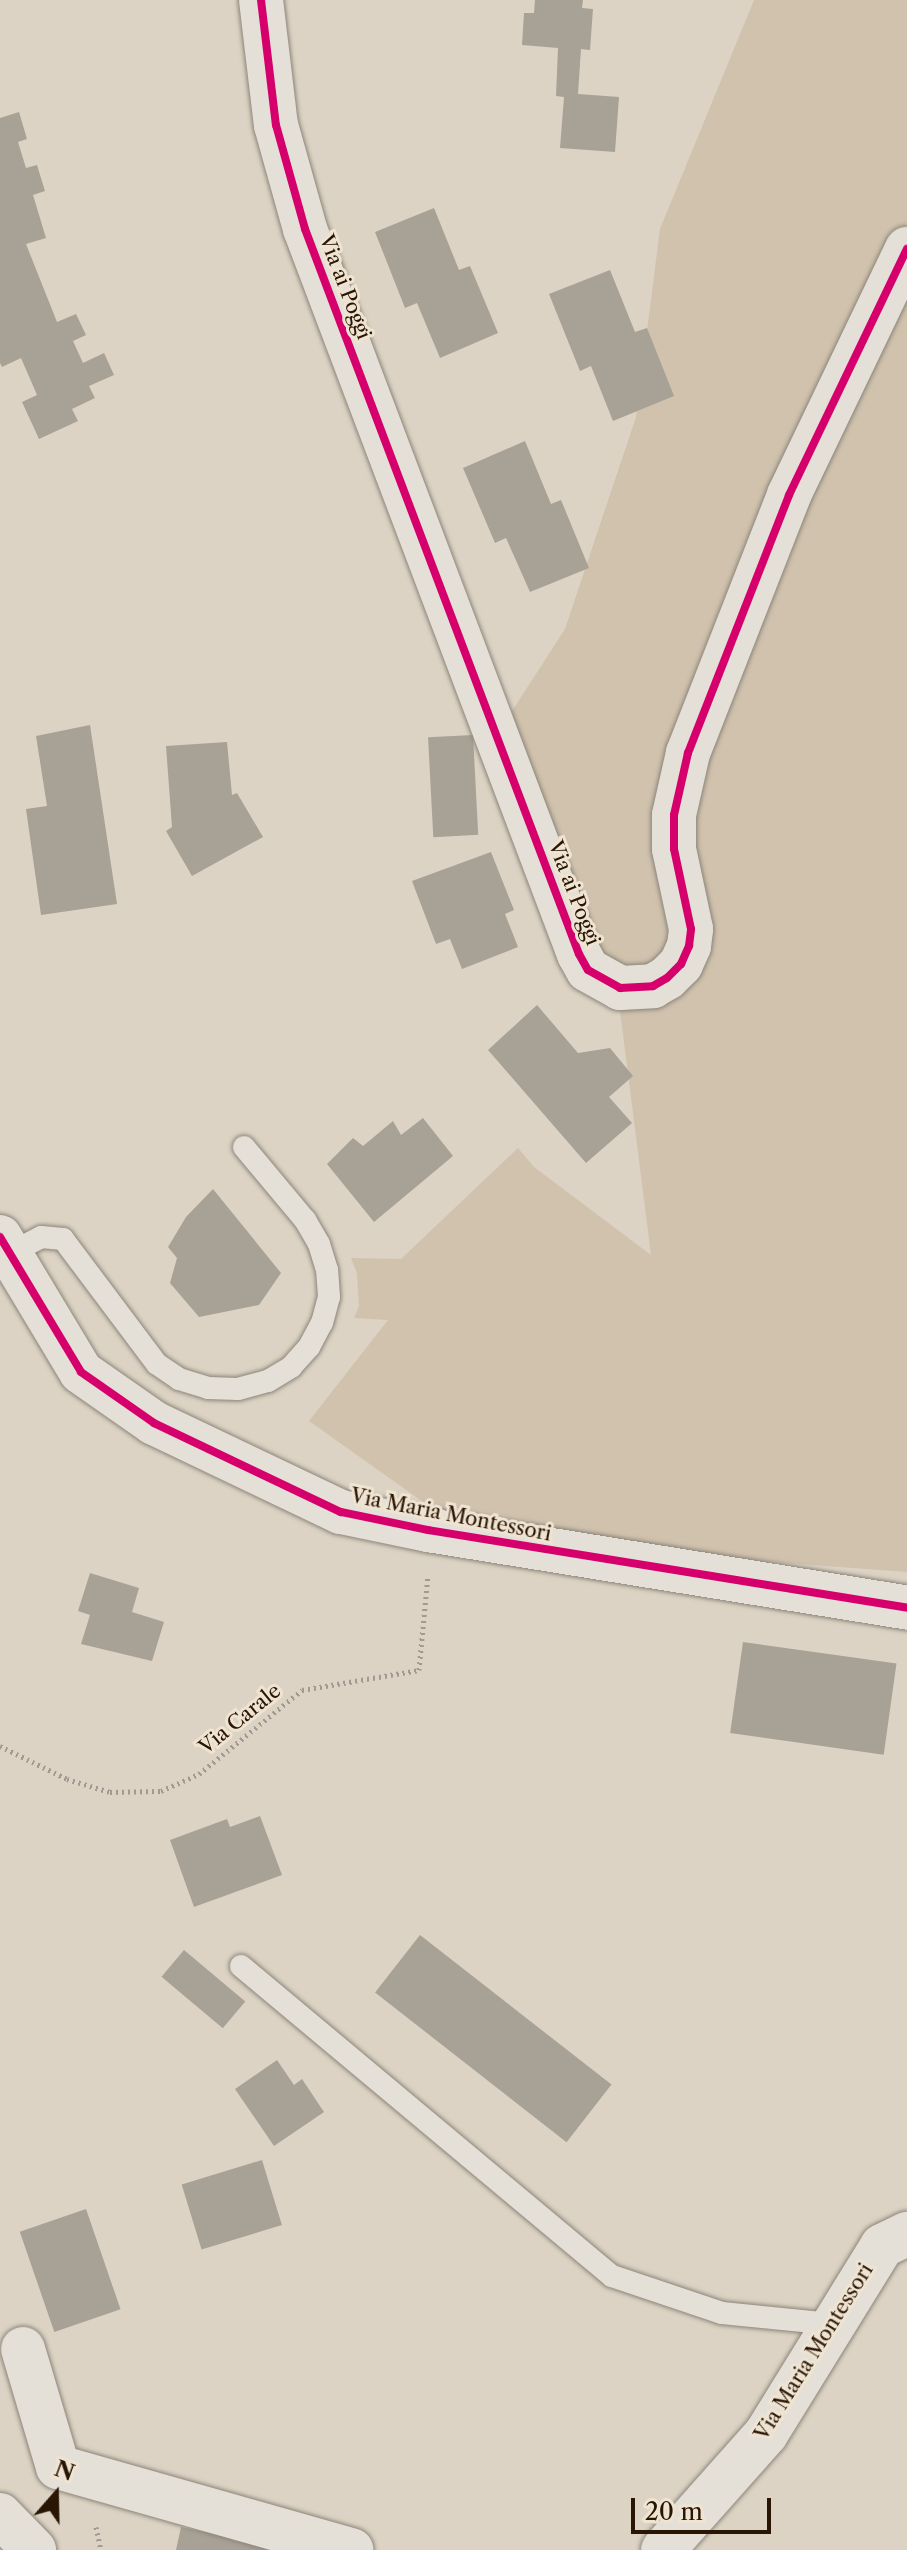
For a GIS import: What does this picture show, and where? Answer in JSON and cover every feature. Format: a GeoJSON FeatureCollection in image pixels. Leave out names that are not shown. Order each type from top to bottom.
{"type":"FeatureCollection","features":[{"type":"Feature","properties":{"kind":"street","name":"Via ai Poggi"},"geometry":{"type":"LineString","coordinates":[[261,0],[276,125],[305,229],[579,954],[588,970],[620,988],[653,986],[667,978],[681,964],[689,946],[691,929],[674,849],[678,787],[688,753],[789,495],[907,249]]}},
{"type":"Feature","properties":{"kind":"street","name":"Via Maria Montessori"},"geometry":{"type":"LineString","coordinates":[[5,1245],[81,1372],[154,1423],[341,1512],[428,1530],[907,1608]]}},
{"type":"Feature","properties":{"kind":"street","name":"Via Maria Montessori"},"geometry":{"type":"LineString","coordinates":[[663,2550],[766,2434],[882,2246],[907,2234]]}},
{"type":"Feature","properties":{"kind":"street"},"geometry":{"type":"LineString","coordinates":[[23,2349],[58,2467],[351,2550]]}},
{"type":"Feature","properties":{"kind":"street"},"geometry":{"type":"LineString","coordinates":[[0,2515],[34,2550]]}},
{"type":"Feature","properties":{"kind":"lane"},"geometry":{"type":"LineString","coordinates":[[5,1245],[41,1237],[63,1239],[157,1364],[179,1379],[208,1388],[238,1389],[268,1381],[291,1367],[309,1347],[322,1323],[329,1297],[327,1270],[319,1244],[305,1220],[244,1147]]}},
{"type":"Feature","properties":{"kind":"lane"},"geometry":{"type":"LineString","coordinates":[[241,1966],[612,2276],[722,2313],[833,2324]]}},
{"type":"Feature","properties":{"kind":"shaded area"},"geometry":{"type":"Polygon","coordinates":[[[754,0],[907,0],[907,1572],[635,1552],[450,1521],[309,1421],[388,1320],[354,1318],[359,1306],[357,1273],[351,1258],[401,1259],[518,1148],[534,1167],[651,1255],[617,987],[483,756],[565,629],[636,417],[660,229],[754,0]]]}},
{"type":"Feature","properties":{"kind":"building"},"geometry":{"type":"Polygon","coordinates":[[[535,0],[583,0],[582,8],[593,9],[590,50],[581,49],[578,94],[619,97],[615,152],[560,148],[564,97],[556,96],[558,48],[522,45],[524,13],[534,13],[535,0]]]}},
{"type":"Feature","properties":{"kind":"building"},"geometry":{"type":"Polygon","coordinates":[[[19,112],[27,139],[18,142],[26,168],[37,165],[45,191],[33,195],[46,238],[26,244],[57,322],[76,314],[86,335],[73,341],[83,363],[104,353],[114,375],[89,386],[95,398],[72,409],[78,421],[39,439],[22,402],[37,395],[21,358],[2,367],[0,363],[0,118],[19,112]]]}},
{"type":"Feature","properties":{"kind":"building"},"geometry":{"type":"Polygon","coordinates":[[[434,208],[459,270],[470,266],[498,333],[440,358],[417,303],[405,308],[375,232],[434,208]]]}},
{"type":"Feature","properties":{"kind":"building"},"geometry":{"type":"Polygon","coordinates":[[[610,270],[635,332],[647,328],[674,396],[613,421],[591,366],[580,371],[549,294],[610,270]]]}},
{"type":"Feature","properties":{"kind":"building"},"geometry":{"type":"Polygon","coordinates":[[[525,441],[551,504],[561,500],[589,568],[530,592],[506,538],[495,543],[463,468],[525,441]]]}},
{"type":"Feature","properties":{"kind":"building"},"geometry":{"type":"Polygon","coordinates":[[[90,725],[117,904],[41,915],[26,809],[47,806],[36,736],[90,725]]]}},
{"type":"Feature","properties":{"kind":"building"},"geometry":{"type":"Polygon","coordinates":[[[473,735],[478,835],[433,837],[428,737],[473,735]]]}},
{"type":"Feature","properties":{"kind":"building"},"geometry":{"type":"Polygon","coordinates":[[[227,742],[232,795],[237,793],[263,837],[192,876],[166,831],[172,827],[166,746],[227,742]]]}},
{"type":"Feature","properties":{"kind":"building"},"geometry":{"type":"Polygon","coordinates":[[[491,852],[514,910],[505,914],[518,947],[462,969],[450,939],[436,944],[412,881],[491,852]]]}},
{"type":"Feature","properties":{"kind":"building"},"geometry":{"type":"Polygon","coordinates":[[[537,1005],[578,1053],[610,1048],[633,1076],[609,1097],[632,1123],[586,1163],[488,1050],[537,1005]]]}},
{"type":"Feature","properties":{"kind":"building"},"geometry":{"type":"Polygon","coordinates":[[[423,1118],[453,1156],[374,1222],[327,1164],[353,1138],[363,1146],[393,1121],[401,1135],[423,1118]]]}},
{"type":"Feature","properties":{"kind":"building"},"geometry":{"type":"Polygon","coordinates":[[[213,1189],[281,1273],[259,1305],[199,1317],[170,1283],[177,1258],[168,1247],[186,1217],[213,1189]]]}},
{"type":"Feature","properties":{"kind":"building"},"geometry":{"type":"Polygon","coordinates":[[[90,1573],[139,1588],[132,1612],[164,1622],[152,1661],[81,1644],[90,1615],[78,1611],[90,1573]]]}},
{"type":"Feature","properties":{"kind":"building"},"geometry":{"type":"Polygon","coordinates":[[[743,1642],[896,1664],[884,1755],[730,1733],[743,1642]]]}},
{"type":"Feature","properties":{"kind":"building"},"geometry":{"type":"Polygon","coordinates":[[[260,1816],[282,1875],[194,1907],[170,1840],[227,1819],[230,1827],[260,1816]]]}},
{"type":"Feature","properties":{"kind":"building"},"geometry":{"type":"Polygon","coordinates":[[[420,1935],[611,2085],[567,2142],[375,1993],[420,1935]]]}},
{"type":"Feature","properties":{"kind":"building"},"geometry":{"type":"Polygon","coordinates":[[[184,1950],[245,2001],[223,2028],[162,1977],[184,1950]]]}},
{"type":"Feature","properties":{"kind":"building"},"geometry":{"type":"Polygon","coordinates":[[[277,2060],[294,2085],[302,2079],[324,2112],[274,2146],[235,2089],[277,2060]]]}},
{"type":"Feature","properties":{"kind":"building"},"geometry":{"type":"Polygon","coordinates":[[[262,2160],[282,2225],[202,2250],[182,2185],[262,2160]]]}},
{"type":"Feature","properties":{"kind":"building"},"geometry":{"type":"Polygon","coordinates":[[[86,2209],[121,2309],[54,2332],[20,2232],[86,2209]]]}},
{"type":"Feature","properties":{"kind":"building"},"geometry":{"type":"Polygon","coordinates":[[[181,2527],[273,2546],[273,2550],[176,2550],[181,2527]]]}},
{"type":"Feature","properties":{"kind":"cycle path"},"geometry":{"type":"LineString","coordinates":[[261,0],[276,125],[305,229],[579,954],[588,970],[620,988],[653,986],[667,978],[681,964],[689,946],[691,929],[674,849],[674,815],[688,753],[789,495],[907,249]]}},
{"type":"Feature","properties":{"kind":"cycle path"},"geometry":{"type":"LineString","coordinates":[[0,1237],[81,1372],[154,1423],[341,1512],[428,1530],[907,1608]]}}]}
